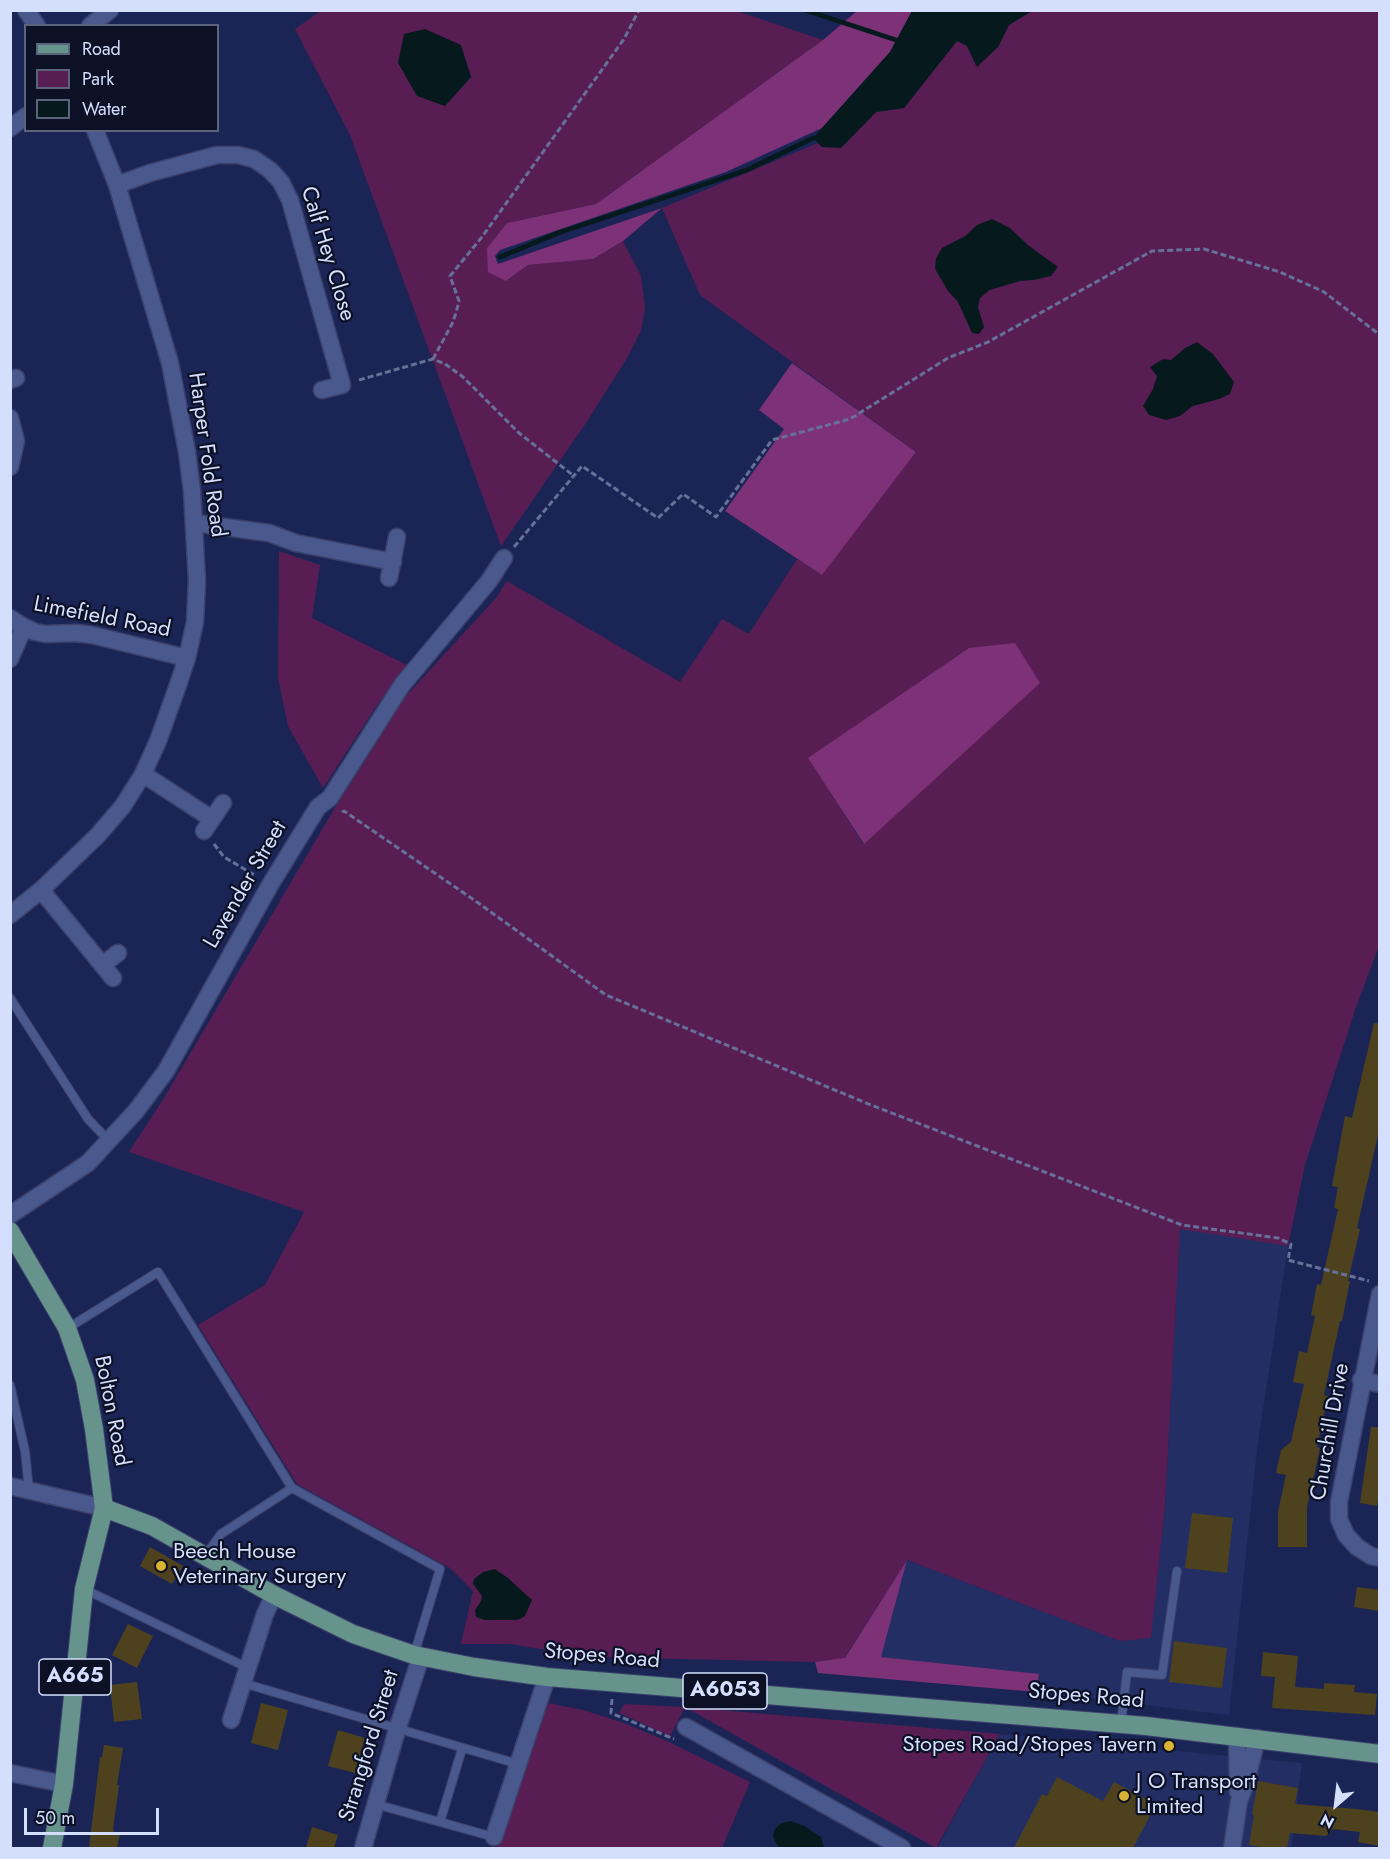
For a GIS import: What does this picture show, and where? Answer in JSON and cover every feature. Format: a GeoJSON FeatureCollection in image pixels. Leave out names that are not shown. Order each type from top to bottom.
{"type":"FeatureCollection","features":[{"type":"Feature","properties":{"kind":"main road","name":"Bolton Road"},"geometry":{"type":"LineString","coordinates":[[10,1231],[67,1328],[86,1380],[104,1508]]}},
{"type":"Feature","properties":{"kind":"main road","name":"Stopes Road"},"geometry":{"type":"LineString","coordinates":[[104,1508],[152,1526],[274,1595],[353,1634],[417,1655],[474,1667],[547,1677],[1121,1724],[1380,1754]]}},
{"type":"Feature","properties":{"kind":"main road","name":"A665"},"geometry":{"type":"LineString","coordinates":[[52,1848],[64,1784],[84,1589],[104,1508]]}},
{"type":"Feature","properties":{"kind":"street"},"geometry":{"type":"LineString","coordinates":[[26,10],[36,24]]}},
{"type":"Feature","properties":{"kind":"street"},"geometry":{"type":"LineString","coordinates":[[92,24],[110,10]]}},
{"type":"Feature","properties":{"kind":"street"},"geometry":{"type":"LineString","coordinates":[[10,128],[24,118]]}},
{"type":"Feature","properties":{"kind":"street","name":"Harper Fold Road"},"geometry":{"type":"LineString","coordinates":[[10,915],[41,890],[98,835],[123,806],[143,774],[158,741],[187,658],[195,622],[197,592],[195,523],[187,452],[170,363],[117,185],[96,132]]}},
{"type":"Feature","properties":{"kind":"street","name":"Calf Hey Close"},"geometry":{"type":"LineString","coordinates":[[117,185],[150,173],[217,155],[238,155],[254,159],[270,170],[281,182],[290,200],[342,385]]}},
{"type":"Feature","properties":{"kind":"street"},"geometry":{"type":"LineString","coordinates":[[322,390],[342,385]]}},
{"type":"Feature","properties":{"kind":"street"},"geometry":{"type":"LineString","coordinates":[[10,418],[16,441],[10,467]]}},
{"type":"Feature","properties":{"kind":"street"},"geometry":{"type":"LineString","coordinates":[[195,523],[269,533],[391,570],[397,537]]}},
{"type":"Feature","properties":{"kind":"street","name":"Lavender Street"},"geometry":{"type":"LineString","coordinates":[[10,1215],[88,1162],[136,1111],[166,1071],[270,885],[318,807],[330,798],[402,685],[489,580],[504,558]]}},
{"type":"Feature","properties":{"kind":"street"},"geometry":{"type":"LineString","coordinates":[[10,659],[17,623]]}},
{"type":"Feature","properties":{"kind":"street","name":"Limefield Road"},"geometry":{"type":"LineString","coordinates":[[17,623],[35,632],[92,635],[187,658]]}},
{"type":"Feature","properties":{"kind":"street"},"geometry":{"type":"LineString","coordinates":[[143,774],[208,825],[223,802]]}},
{"type":"Feature","properties":{"kind":"street"},"geometry":{"type":"LineString","coordinates":[[41,890],[113,978]]}},
{"type":"Feature","properties":{"kind":"street"},"geometry":{"type":"LineString","coordinates":[[102,965],[118,953]]}},
{"type":"Feature","properties":{"kind":"street","name":"Churchill Drive"},"geometry":{"type":"LineString","coordinates":[[1380,1294],[1361,1380],[1339,1502],[1339,1519],[1346,1534],[1357,1547],[1371,1556],[1380,1558]]}},
{"type":"Feature","properties":{"kind":"street"},"geometry":{"type":"LineString","coordinates":[[1361,1380],[1380,1384]]}},
{"type":"Feature","properties":{"kind":"street"},"geometry":{"type":"LineString","coordinates":[[10,1486],[104,1508]]}},
{"type":"Feature","properties":{"kind":"street"},"geometry":{"type":"LineString","coordinates":[[231,1720],[265,1614],[274,1595]]}},
{"type":"Feature","properties":{"kind":"street","name":"Strangford Street"},"geometry":{"type":"LineString","coordinates":[[363,1848],[417,1655]]}},
{"type":"Feature","properties":{"kind":"street"},"geometry":{"type":"LineString","coordinates":[[494,1836],[547,1677]]}},
{"type":"Feature","properties":{"kind":"street"},"geometry":{"type":"LineString","coordinates":[[686,1727],[902,1848]]}},
{"type":"Feature","properties":{"kind":"street"},"geometry":{"type":"LineString","coordinates":[[1238,1736],[1239,1802]]}},
{"type":"Feature","properties":{"kind":"street"},"geometry":{"type":"LineString","coordinates":[[1232,1848],[1239,1802],[1257,1738]]}},
{"type":"Feature","properties":{"kind":"street"},"geometry":{"type":"LineString","coordinates":[[10,1773],[64,1784]]}},
{"type":"Feature","properties":{"kind":"lane"},"geometry":{"type":"LineString","coordinates":[[10,998],[88,1119],[109,1142]]}},
{"type":"Feature","properties":{"kind":"lane"},"geometry":{"type":"LineString","coordinates":[[67,1328],[158,1272],[292,1488],[440,1569],[417,1655]]}},
{"type":"Feature","properties":{"kind":"lane"},"geometry":{"type":"LineString","coordinates":[[10,1385],[25,1451],[29,1490]]}},
{"type":"Feature","properties":{"kind":"lane"},"geometry":{"type":"LineString","coordinates":[[205,1556],[221,1534],[292,1488]]}},
{"type":"Feature","properties":{"kind":"lane"},"geometry":{"type":"LineString","coordinates":[[1121,1724],[1127,1672],[1162,1675],[1177,1571]]}},
{"type":"Feature","properties":{"kind":"lane"},"geometry":{"type":"LineString","coordinates":[[84,1589],[245,1676],[397,1730],[518,1764]]}},
{"type":"Feature","properties":{"kind":"lane"},"geometry":{"type":"LineString","coordinates":[[440,1822],[462,1749]]}},
{"type":"Feature","properties":{"kind":"lane"},"geometry":{"type":"LineString","coordinates":[[375,1804],[494,1836]]}},
{"type":"Feature","properties":{"kind":"path"},"geometry":{"type":"LineString","coordinates":[[433,359],[453,324],[459,301],[450,276],[482,237],[624,39],[639,10]]}},
{"type":"Feature","properties":{"kind":"path"},"geometry":{"type":"LineString","coordinates":[[504,558],[582,466],[658,518],[683,494],[716,518],[772,440],[850,419],[948,358],[988,342],[1152,251],[1204,249],[1280,272],[1324,292],[1380,335]]}},
{"type":"Feature","properties":{"kind":"path"},"geometry":{"type":"LineString","coordinates":[[342,385],[433,359],[445,364],[463,377],[519,433],[574,476]]}},
{"type":"Feature","properties":{"kind":"path"},"geometry":{"type":"LineString","coordinates":[[318,807],[334,817],[344,812],[477,902],[606,995],[871,1105],[1182,1225],[1278,1238],[1291,1244],[1287,1260],[1380,1284]]}},
{"type":"Feature","properties":{"kind":"path"},"geometry":{"type":"LineString","coordinates":[[208,825],[224,857],[270,885]]}},
{"type":"Feature","properties":{"kind":"path"},"geometry":{"type":"LineString","coordinates":[[612,1682],[611,1713],[673,1740],[686,1727]]}},
{"type":"Feature","properties":{"kind":"shaded area"},"geometry":{"type":"Polygon","coordinates":[[[857,11],[912,11],[890,52],[822,128],[726,172],[500,250],[495,256],[498,264],[662,208],[623,241],[593,259],[528,265],[506,281],[488,272],[487,248],[507,223],[596,204],[823,40],[857,11]]]}},
{"type":"Feature","properties":{"kind":"shaded area"},"geometry":{"type":"Polygon","coordinates":[[[792,363],[916,452],[822,575],[725,511],[784,429],[759,410],[792,363]]]}},
{"type":"Feature","properties":{"kind":"shaded area"},"geometry":{"type":"Polygon","coordinates":[[[1015,643],[1040,683],[864,844],[808,758],[969,648],[1015,643]]]}},
{"type":"Feature","properties":{"kind":"shaded area"},"geometry":{"type":"Polygon","coordinates":[[[1180,1228],[1288,1246],[1257,1449],[1229,1715],[1036,1692],[1039,1675],[881,1657],[907,1560],[1120,1641],[1151,1637],[1165,1506],[1180,1228]]]}},
{"type":"Feature","properties":{"kind":"shaded area"},"geometry":{"type":"Polygon","coordinates":[[[907,1560],[881,1657],[1039,1674],[1036,1692],[818,1673],[815,1662],[845,1658],[907,1560]]]}},
{"type":"Feature","properties":{"kind":"shaded area"},"geometry":{"type":"Polygon","coordinates":[[[1000,1734],[1302,1763],[1291,1848],[937,1848],[1000,1734]]]}},
{"type":"Feature","properties":{"kind":"green space"},"geometry":{"type":"Polygon","coordinates":[[[322,10],[734,10],[823,40],[596,204],[507,223],[487,248],[506,281],[528,265],[593,259],[623,241],[641,276],[645,308],[641,331],[627,358],[586,423],[501,546],[350,135],[295,29],[322,10]],[[460,45],[445,106],[471,77],[460,45]]]}},
{"type":"Feature","properties":{"kind":"green space"},"geometry":{"type":"Polygon","coordinates":[[[1032,11],[1379,11],[1379,946],[1355,1010],[1305,1165],[1288,1246],[1180,1229],[1165,1506],[1151,1638],[1120,1641],[907,1560],[844,1659],[815,1662],[595,1657],[509,1644],[461,1644],[473,1591],[450,1568],[297,1484],[198,1325],[265,1285],[304,1212],[129,1152],[164,1098],[333,811],[406,696],[496,598],[507,581],[680,682],[722,619],[749,634],[797,559],[821,574],[916,452],[700,295],[662,208],[818,143],[822,147],[843,146],[876,112],[904,108],[957,41],[967,46],[976,66],[998,47],[1009,25],[1032,11]],[[969,648],[809,758],[864,844],[969,648]]]}},
{"type":"Feature","properties":{"kind":"green space"},"geometry":{"type":"Polygon","coordinates":[[[279,551],[320,565],[312,618],[409,666],[379,702],[323,788],[288,726],[278,678],[279,551]]]}},
{"type":"Feature","properties":{"kind":"green space"},"geometry":{"type":"Polygon","coordinates":[[[542,1702],[583,1710],[621,1722],[667,1741],[750,1782],[722,1848],[497,1848],[542,1702]]]}},
{"type":"Feature","properties":{"kind":"green space"},"geometry":{"type":"Polygon","coordinates":[[[624,1704],[685,1707],[670,1736],[619,1713],[624,1704]]]}},
{"type":"Feature","properties":{"kind":"green space"},"geometry":{"type":"Polygon","coordinates":[[[685,1707],[1000,1734],[936,1848],[685,1707]]]}},
{"type":"Feature","properties":{"kind":"water"},"geometry":{"type":"Polygon","coordinates":[[[912,11],[1032,11],[1009,25],[998,47],[977,67],[967,46],[957,41],[904,108],[876,112],[841,148],[822,147],[813,138],[890,52],[912,11]]]}},
{"type":"Feature","properties":{"kind":"water"},"geometry":{"type":"Polygon","coordinates":[[[425,29],[461,45],[471,77],[445,106],[417,96],[398,63],[404,34],[425,29]]]}},
{"type":"Feature","properties":{"kind":"water"},"geometry":{"type":"Polygon","coordinates":[[[992,219],[1010,228],[1028,245],[1058,267],[1051,276],[1020,281],[990,290],[980,298],[978,307],[984,327],[979,334],[972,333],[958,302],[948,291],[935,269],[936,258],[942,248],[965,236],[977,225],[992,219]]]}},
{"type":"Feature","properties":{"kind":"water"},"geometry":{"type":"Polygon","coordinates":[[[1197,342],[1213,354],[1234,382],[1230,394],[1193,406],[1180,416],[1166,420],[1149,415],[1143,406],[1153,389],[1157,376],[1150,367],[1163,359],[1171,360],[1185,348],[1197,342]]]}},
{"type":"Feature","properties":{"kind":"water"},"geometry":{"type":"Polygon","coordinates":[[[495,1569],[532,1600],[525,1616],[518,1620],[485,1620],[476,1617],[475,1610],[482,1596],[473,1584],[474,1579],[483,1572],[495,1569]]]}},
{"type":"Feature","properties":{"kind":"water"},"geometry":{"type":"Polygon","coordinates":[[[791,1821],[821,1837],[824,1848],[780,1848],[773,1835],[775,1829],[781,1823],[791,1821]]]}},
{"type":"Feature","properties":{"kind":"building"},"geometry":{"type":"Polygon","coordinates":[[[1374,1023],[1380,1024],[1380,1126],[1357,1228],[1360,1229],[1342,1321],[1340,1321],[1324,1395],[1328,1396],[1317,1447],[1320,1448],[1307,1507],[1307,1547],[1278,1547],[1278,1512],[1286,1475],[1276,1473],[1281,1450],[1291,1442],[1304,1384],[1293,1382],[1299,1351],[1307,1353],[1315,1316],[1311,1315],[1317,1284],[1321,1285],[1338,1209],[1334,1208],[1338,1187],[1332,1186],[1345,1116],[1352,1118],[1374,1023]]]}},
{"type":"Feature","properties":{"kind":"building"},"geometry":{"type":"Polygon","coordinates":[[[1371,1427],[1380,1427],[1380,1492],[1377,1506],[1360,1503],[1371,1427]]]}},
{"type":"Feature","properties":{"kind":"building"},"geometry":{"type":"Polygon","coordinates":[[[1192,1513],[1233,1518],[1227,1573],[1185,1568],[1192,1513]]]}},
{"type":"Feature","properties":{"kind":"building","name":"Beech House Veterinary Surgery"},"geometry":{"type":"Polygon","coordinates":[[[150,1547],[183,1566],[172,1584],[140,1566],[150,1547]]]}},
{"type":"Feature","properties":{"kind":"building"},"geometry":{"type":"Polygon","coordinates":[[[1357,1587],[1380,1590],[1380,1611],[1354,1607],[1357,1587]]]}},
{"type":"Feature","properties":{"kind":"building"},"geometry":{"type":"Polygon","coordinates":[[[128,1624],[153,1636],[137,1668],[112,1655],[128,1624]]]}},
{"type":"Feature","properties":{"kind":"building"},"geometry":{"type":"Polygon","coordinates":[[[1174,1641],[1227,1648],[1222,1688],[1169,1682],[1174,1641]]]}},
{"type":"Feature","properties":{"kind":"building"},"geometry":{"type":"Polygon","coordinates":[[[1263,1652],[1298,1656],[1295,1687],[1324,1689],[1324,1683],[1355,1685],[1354,1692],[1377,1694],[1375,1715],[1272,1708],[1275,1677],[1261,1676],[1263,1652]]]}},
{"type":"Feature","properties":{"kind":"building"},"geometry":{"type":"Polygon","coordinates":[[[137,1682],[142,1719],[114,1722],[110,1685],[137,1682]]]}},
{"type":"Feature","properties":{"kind":"building"},"geometry":{"type":"Polygon","coordinates":[[[261,1703],[288,1710],[278,1750],[251,1743],[261,1703]]]}},
{"type":"Feature","properties":{"kind":"building"},"geometry":{"type":"Polygon","coordinates":[[[338,1730],[365,1738],[355,1773],[328,1766],[338,1730]]]}},
{"type":"Feature","properties":{"kind":"building"},"geometry":{"type":"Polygon","coordinates":[[[104,1745],[123,1748],[113,1829],[114,1832],[120,1833],[117,1848],[89,1848],[100,1757],[102,1757],[104,1745]]]}},
{"type":"Feature","properties":{"kind":"building"},"geometry":{"type":"Polygon","coordinates":[[[1057,1777],[1103,1801],[1114,1782],[1156,1804],[1133,1848],[1014,1848],[1042,1794],[1047,1796],[1057,1777]]]}},
{"type":"Feature","properties":{"kind":"building"},"geometry":{"type":"Polygon","coordinates":[[[1258,1781],[1298,1788],[1295,1804],[1380,1812],[1380,1846],[1358,1842],[1360,1832],[1333,1829],[1326,1836],[1290,1833],[1287,1848],[1249,1845],[1258,1781]]]}},
{"type":"Feature","properties":{"kind":"building"},"geometry":{"type":"Polygon","coordinates":[[[312,1827],[338,1835],[334,1848],[306,1848],[312,1827]]]}},
{"type":"Feature","properties":{"kind":"waterway"},"geometry":{"type":"LineString","coordinates":[[805,10],[896,40]]}},
{"type":"Feature","properties":{"kind":"waterway"},"geometry":{"type":"LineString","coordinates":[[500,257],[558,233],[747,170],[813,138]]}},
{"type":"Feature","properties":{"kind":"place","name":"Beech House Veterinary Surgery"},"geometry":{"type":"Point","coordinates":[161,1566]}},
{"type":"Feature","properties":{"kind":"place","name":"Stopes Road/Stopes Tavern"},"geometry":{"type":"Point","coordinates":[1169,1746]}},
{"type":"Feature","properties":{"kind":"place","name":"J O Transport Limited"},"geometry":{"type":"Point","coordinates":[1124,1796]}}]}
